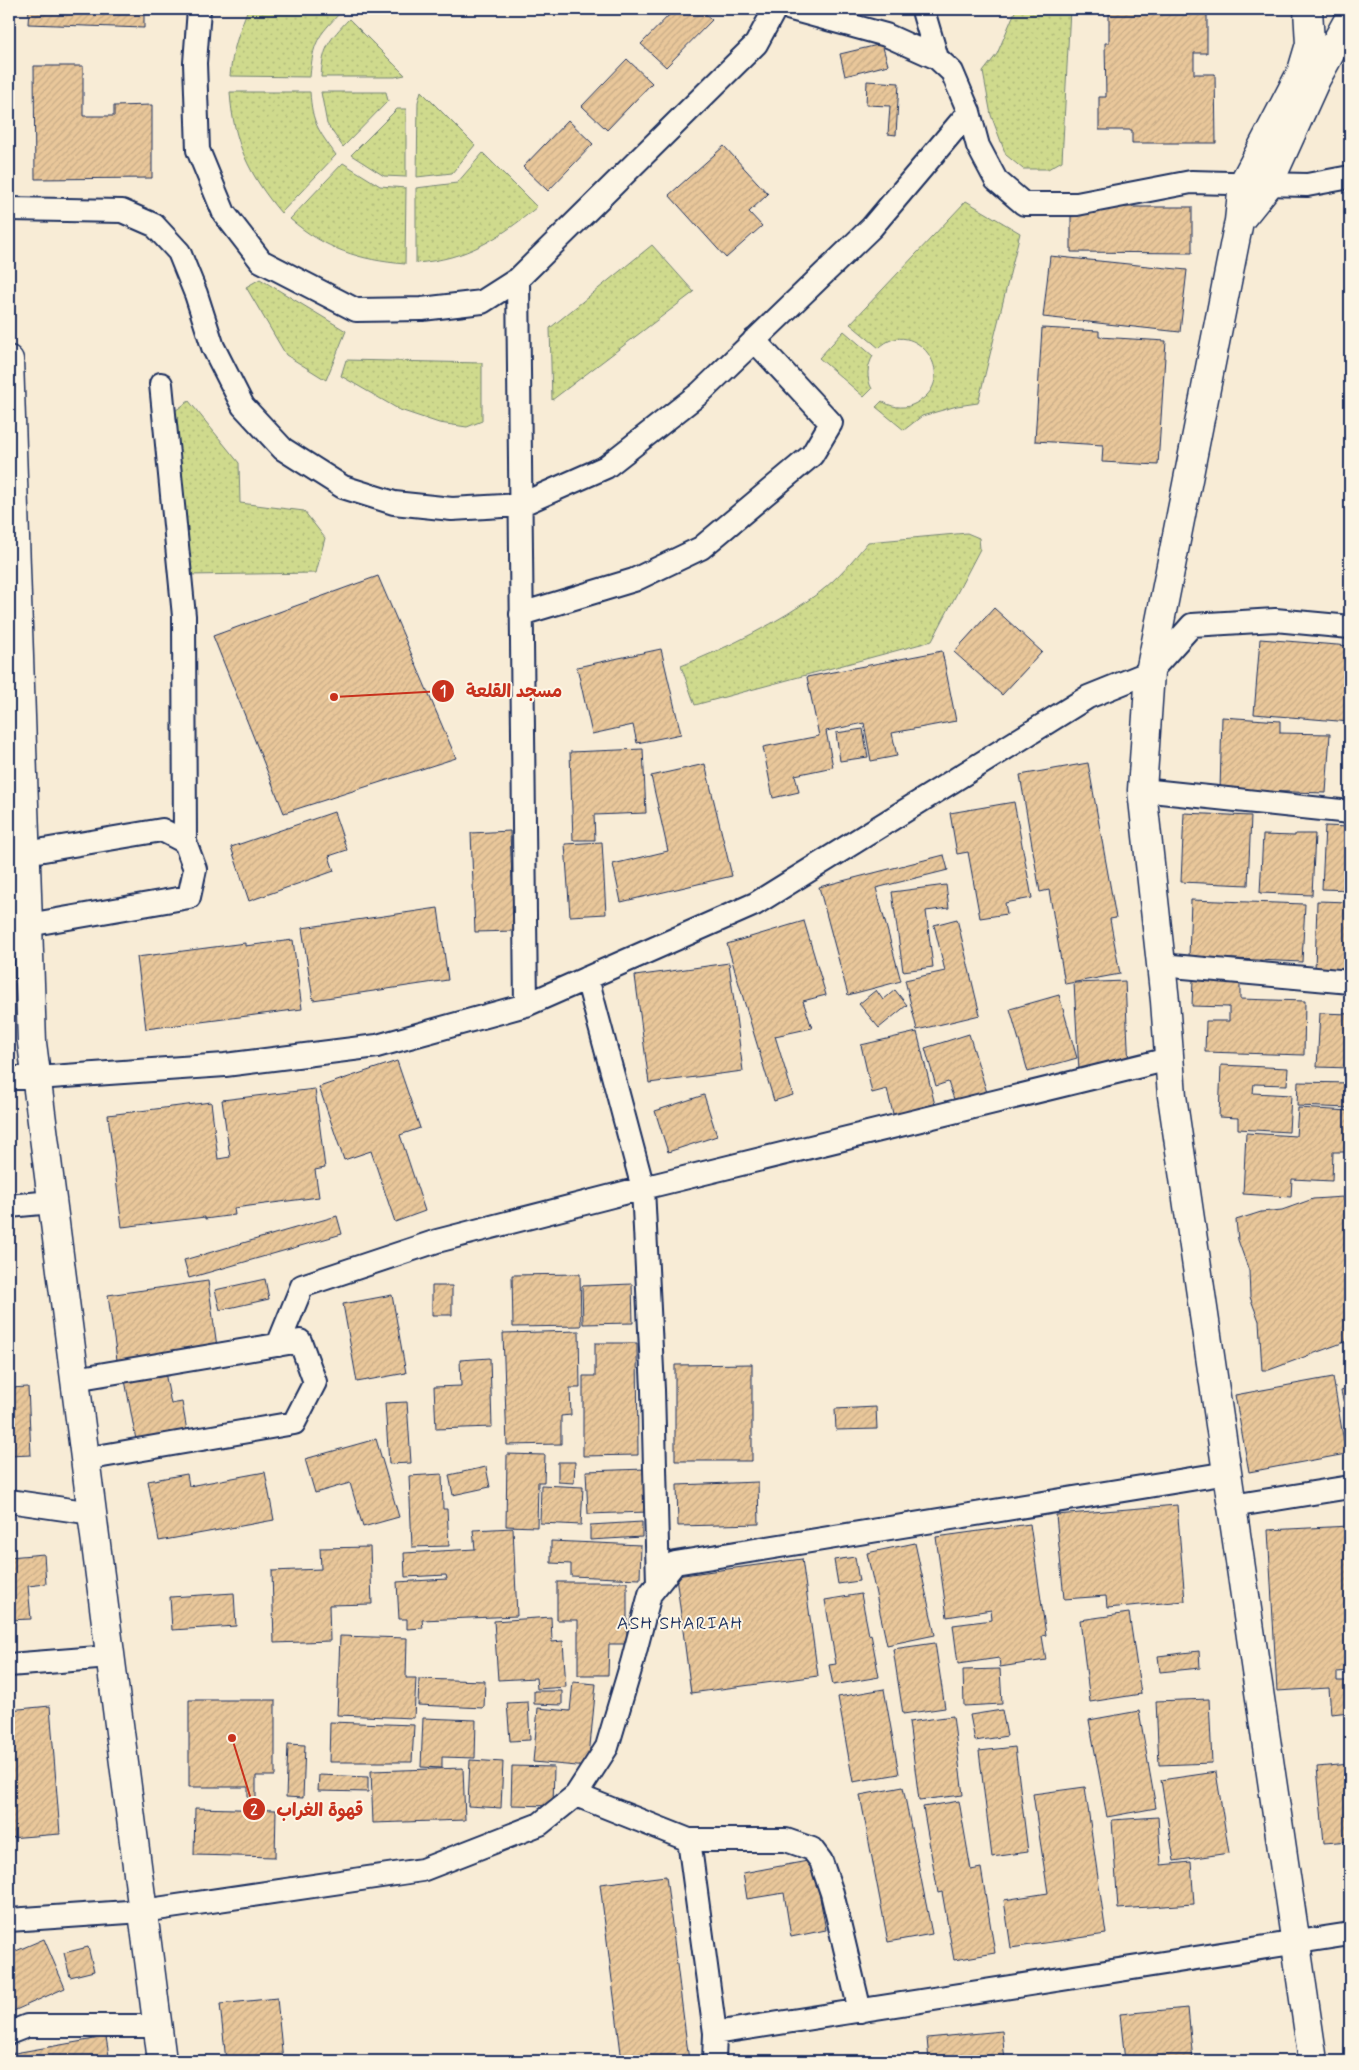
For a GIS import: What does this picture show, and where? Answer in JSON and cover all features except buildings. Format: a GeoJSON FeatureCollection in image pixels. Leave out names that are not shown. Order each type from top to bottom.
{"type":"FeatureCollection","features":[{"type":"Feature","properties":{"kind":"street"},"geometry":{"type":"LineString","coordinates":[[199,9],[195,63],[198,150],[224,213],[261,261],[356,310],[422,309],[482,302],[518,279],[756,44],[775,9]]}},
{"type":"Feature","properties":{"kind":"street"},"geometry":{"type":"LineString","coordinates":[[791,9],[886,35],[937,58],[952,72],[969,112],[978,146],[996,180],[1024,204],[1077,204],[1191,182],[1308,185],[1350,177]]}},
{"type":"Feature","properties":{"kind":"street"},"geometry":{"type":"LineString","coordinates":[[924,9],[937,58]]}},
{"type":"Feature","properties":{"kind":"street"},"geometry":{"type":"LineString","coordinates":[[1308,9],[1310,44],[1302,70],[1239,221],[1150,672],[1142,790],[1161,966],[1173,1106],[1313,2061]]}},
{"type":"Feature","properties":{"kind":"street"},"geometry":{"type":"LineString","coordinates":[[1256,184],[1350,17]]}},
{"type":"Feature","properties":{"kind":"street"},"geometry":{"type":"LineString","coordinates":[[9,209],[122,211],[154,225],[179,252],[196,294],[213,347],[243,406],[284,449],[344,487],[394,503],[452,509],[520,505],[606,467],[700,392],[872,227],[969,112]]}},
{"type":"Feature","properties":{"kind":"street"},"geometry":{"type":"LineString","coordinates":[[518,279],[526,1005]]}},
{"type":"Feature","properties":{"kind":"street"},"geometry":{"type":"LineString","coordinates":[[521,614],[634,580],[701,548],[812,455],[831,423],[754,340]]}},
{"type":"Feature","properties":{"kind":"street"},"geometry":{"type":"LineString","coordinates":[[9,360],[13,613],[20,865],[28,925],[32,1043],[162,2061]]}},
{"type":"Feature","properties":{"kind":"street"},"geometry":{"type":"LineString","coordinates":[[28,925],[189,897],[195,869],[186,842],[184,616],[161,384]]}},
{"type":"Feature","properties":{"kind":"street"},"geometry":{"type":"LineString","coordinates":[[9,1078],[36,1078],[225,1065],[377,1046],[526,1005],[755,904],[1088,697],[1150,672],[1192,625],[1275,620],[1350,627]]}},
{"type":"Feature","properties":{"kind":"street"},"geometry":{"type":"LineString","coordinates":[[1142,790],[1350,812]]}},
{"type":"Feature","properties":{"kind":"street"},"geometry":{"type":"LineString","coordinates":[[20,865],[162,830],[186,842]]}},
{"type":"Feature","properties":{"kind":"street"},"geometry":{"type":"LineString","coordinates":[[1161,966],[1350,982]]}},
{"type":"Feature","properties":{"kind":"street"},"geometry":{"type":"LineString","coordinates":[[587,978],[643,1188],[653,1390],[658,1584]]}},
{"type":"Feature","properties":{"kind":"street"},"geometry":{"type":"LineString","coordinates":[[278,1345],[302,1286],[437,1241],[643,1188],[1169,1059]]}},
{"type":"Feature","properties":{"kind":"street"},"geometry":{"type":"LineString","coordinates":[[9,1206],[52,1202]]}},
{"type":"Feature","properties":{"kind":"street"},"geometry":{"type":"LineString","coordinates":[[75,1379],[300,1341],[315,1382],[294,1423],[85,1459]]}},
{"type":"Feature","properties":{"kind":"street"},"geometry":{"type":"LineString","coordinates":[[9,1920],[143,1911],[422,1870],[540,1824],[576,1795],[607,1747],[650,1594],[675,1563],[1228,1473]]}},
{"type":"Feature","properties":{"kind":"street"},"geometry":{"type":"LineString","coordinates":[[1232,1506],[1350,1487]]}},
{"type":"Feature","properties":{"kind":"street"},"geometry":{"type":"LineString","coordinates":[[9,1501],[92,1512]]}},
{"type":"Feature","properties":{"kind":"street"},"geometry":{"type":"LineString","coordinates":[[9,1665],[110,1657]]}},
{"type":"Feature","properties":{"kind":"street"},"geometry":{"type":"LineString","coordinates":[[576,1795],[689,1840],[786,1840],[812,1849],[821,1861],[832,1893],[860,2011]]}},
{"type":"Feature","properties":{"kind":"street"},"geometry":{"type":"LineString","coordinates":[[689,1840],[715,2033],[714,2061]]}},
{"type":"Feature","properties":{"kind":"street"},"geometry":{"type":"LineString","coordinates":[[715,2033],[1296,1944],[1350,1934]]}},
{"type":"Feature","properties":{"kind":"street"},"geometry":{"type":"LineString","coordinates":[[9,2033],[27,2026],[158,2026]]}},
{"type":"Feature","properties":{"kind":"green space"},"geometry":{"type":"Polygon","coordinates":[[[248,9],[338,9],[341,12],[321,34],[315,48],[310,77],[230,76],[236,42],[248,9]]]}},
{"type":"Feature","properties":{"kind":"green space"},"geometry":{"type":"Polygon","coordinates":[[[1016,9],[1070,9],[1062,161],[1048,169],[1023,169],[1006,155],[991,115],[983,72],[997,54],[1016,9]]]}},
{"type":"Feature","properties":{"kind":"green space"},"geometry":{"type":"Polygon","coordinates":[[[349,19],[405,75],[395,77],[321,77],[325,51],[336,33],[349,19]]]}},
{"type":"Feature","properties":{"kind":"green space"},"geometry":{"type":"Polygon","coordinates":[[[421,91],[475,145],[452,173],[417,177],[418,102],[421,91]]]}},
{"type":"Feature","properties":{"kind":"green space"},"geometry":{"type":"Polygon","coordinates":[[[230,92],[310,92],[314,119],[336,155],[281,213],[260,185],[245,157],[235,126],[230,92]]]}},
{"type":"Feature","properties":{"kind":"green space"},"geometry":{"type":"Polygon","coordinates":[[[321,92],[386,92],[388,101],[343,147],[327,124],[321,92]]]}},
{"type":"Feature","properties":{"kind":"green space"},"geometry":{"type":"Polygon","coordinates":[[[397,109],[406,109],[406,177],[384,176],[351,155],[397,109]]]}},
{"type":"Feature","properties":{"kind":"green space"},"geometry":{"type":"Polygon","coordinates":[[[483,153],[537,207],[495,238],[466,252],[434,261],[416,263],[416,188],[457,183],[483,153]]]}},
{"type":"Feature","properties":{"kind":"green space"},"geometry":{"type":"Polygon","coordinates":[[[343,163],[380,186],[406,188],[405,264],[373,260],[343,251],[316,238],[290,219],[343,163]]]}},
{"type":"Feature","properties":{"kind":"green space"},"geometry":{"type":"Polygon","coordinates":[[[966,201],[1020,233],[978,403],[957,406],[922,416],[904,430],[876,407],[882,401],[889,405],[905,407],[928,395],[935,381],[935,368],[929,355],[919,345],[907,339],[893,339],[879,348],[850,324],[966,201]]]}},
{"type":"Feature","properties":{"kind":"green space"},"geometry":{"type":"Polygon","coordinates":[[[652,245],[694,292],[552,400],[550,328],[652,245]]]}},
{"type":"Feature","properties":{"kind":"green space"},"geometry":{"type":"Polygon","coordinates":[[[260,279],[346,331],[326,380],[286,355],[246,287],[260,279]]]}},
{"type":"Feature","properties":{"kind":"green space"},"geometry":{"type":"Polygon","coordinates":[[[844,331],[873,356],[868,372],[872,389],[864,397],[819,358],[844,331]]]}},
{"type":"Feature","properties":{"kind":"green space"},"geometry":{"type":"Polygon","coordinates":[[[346,360],[482,363],[482,421],[467,427],[439,423],[400,410],[341,376],[346,360]]]}},
{"type":"Feature","properties":{"kind":"green space"},"geometry":{"type":"Polygon","coordinates":[[[189,401],[239,463],[240,503],[304,511],[325,538],[316,573],[189,575],[169,415],[189,401]]]}},
{"type":"Feature","properties":{"kind":"green space"},"geometry":{"type":"Polygon","coordinates":[[[967,533],[979,538],[980,549],[932,641],[695,705],[681,666],[753,634],[804,603],[833,581],[868,542],[967,533]]]}},
{"type":"Feature","properties":{"kind":"place","name":"مسجد القلعة"},"geometry":{"type":"Point","coordinates":[334,697]}},
{"type":"Feature","properties":{"kind":"place","name":"قهوة الغراب"},"geometry":{"type":"Point","coordinates":[232,1738]}},
{"type":"Feature","properties":{"kind":"district","name":"ASH SHARIAH"},"geometry":{"type":"Point","coordinates":[680,1624]}}]}
